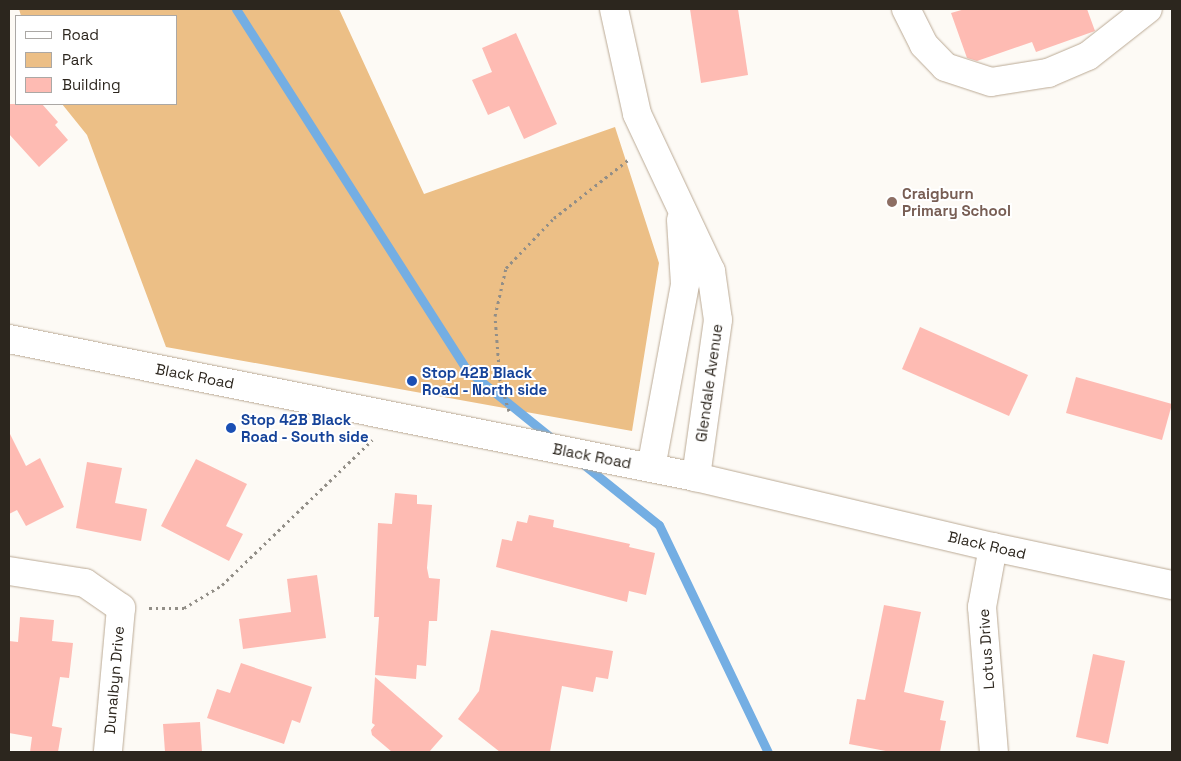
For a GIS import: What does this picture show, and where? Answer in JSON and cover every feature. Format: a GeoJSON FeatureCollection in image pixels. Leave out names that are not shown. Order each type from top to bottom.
{"type":"FeatureCollection","features":[{"type":"Feature","properties":{"kind":"street","name":"Glendale Avenue"},"geometry":{"type":"LineString","coordinates":[[614,9],[636,114],[711,271],[718,320],[696,477]]}},
{"type":"Feature","properties":{"kind":"street"},"geometry":{"type":"LineString","coordinates":[[906,9],[924,45],[945,67],[992,82],[1048,74],[1088,56],[1148,9]]}},
{"type":"Feature","properties":{"kind":"street","name":"Glendale Avenue"},"geometry":{"type":"LineString","coordinates":[[651,468],[685,284],[680,206]]}},
{"type":"Feature","properties":{"kind":"street","name":"Black Road"},"geometry":{"type":"LineString","coordinates":[[9,339],[696,477],[993,547],[1172,585]]}},
{"type":"Feature","properties":{"kind":"street","name":"Lotus Drive"},"geometry":{"type":"LineString","coordinates":[[993,547],[982,607],[994,752]]}},
{"type":"Feature","properties":{"kind":"street","name":"Dunalbyn Drive"},"geometry":{"type":"LineString","coordinates":[[9,571],[85,583],[120,608],[108,752]]}},
{"type":"Feature","properties":{"kind":"path"},"geometry":{"type":"LineString","coordinates":[[511,414],[500,381],[495,316],[506,268],[554,218],[650,142]]}},
{"type":"Feature","properties":{"kind":"path"},"geometry":{"type":"LineString","coordinates":[[120,608],[184,608],[222,585],[396,416]]}},
{"type":"Feature","properties":{"kind":"green space"},"geometry":{"type":"Polygon","coordinates":[[[19,9],[339,9],[424,194],[615,127],[659,263],[632,431],[166,347],[87,135],[63,105],[178,105],[178,15],[21,15],[19,9]]]}},
{"type":"Feature","properties":{"kind":"building"},"geometry":{"type":"Polygon","coordinates":[[[690,9],[738,9],[748,75],[701,83],[690,9]]]}},
{"type":"Feature","properties":{"kind":"building"},"geometry":{"type":"Polygon","coordinates":[[[965,9],[1087,9],[1095,31],[1036,52],[1032,42],[977,61],[967,58],[951,13],[965,9]]]}},
{"type":"Feature","properties":{"kind":"building"},"geometry":{"type":"Polygon","coordinates":[[[516,33],[557,124],[524,139],[509,106],[488,115],[472,80],[492,72],[482,48],[516,33]]]}},
{"type":"Feature","properties":{"kind":"building"},"geometry":{"type":"Polygon","coordinates":[[[9,104],[43,105],[58,122],[55,125],[68,140],[39,167],[9,134],[9,104]]]}},
{"type":"Feature","properties":{"kind":"building"},"geometry":{"type":"Polygon","coordinates":[[[920,327],[1028,375],[1009,416],[902,369],[920,327]]]}},
{"type":"Feature","properties":{"kind":"building"},"geometry":{"type":"Polygon","coordinates":[[[1076,377],[1172,404],[1162,440],[1066,413],[1076,377]]]}},
{"type":"Feature","properties":{"kind":"building"},"geometry":{"type":"Polygon","coordinates":[[[9,432],[26,466],[40,458],[64,507],[26,526],[17,510],[9,514],[9,432]]]}},
{"type":"Feature","properties":{"kind":"building"},"geometry":{"type":"Polygon","coordinates":[[[196,459],[247,484],[226,526],[243,534],[229,561],[161,526],[196,459]]]}},
{"type":"Feature","properties":{"kind":"building"},"geometry":{"type":"Polygon","coordinates":[[[87,462],[122,468],[115,503],[147,509],[141,541],[76,528],[87,462]]]}},
{"type":"Feature","properties":{"kind":"building"},"geometry":{"type":"Polygon","coordinates":[[[395,493],[417,495],[417,504],[432,505],[427,568],[429,578],[440,579],[437,621],[429,621],[426,666],[417,665],[416,679],[375,675],[379,617],[374,617],[378,523],[392,524],[395,493]]]}},
{"type":"Feature","properties":{"kind":"building"},"geometry":{"type":"Polygon","coordinates":[[[529,515],[554,520],[553,527],[630,544],[629,547],[655,553],[646,595],[629,591],[627,602],[496,567],[502,539],[512,541],[517,521],[527,523],[529,515]]]}},
{"type":"Feature","properties":{"kind":"building"},"geometry":{"type":"Polygon","coordinates":[[[317,575],[326,638],[243,649],[239,619],[291,612],[287,579],[317,575]]]}},
{"type":"Feature","properties":{"kind":"building"},"geometry":{"type":"Polygon","coordinates":[[[884,605],[921,612],[904,692],[944,701],[940,720],[946,721],[940,752],[891,752],[849,744],[857,699],[865,700],[884,605]]]}},
{"type":"Feature","properties":{"kind":"building"},"geometry":{"type":"Polygon","coordinates":[[[20,617],[54,620],[52,641],[73,643],[69,678],[60,677],[52,726],[62,728],[58,752],[30,752],[32,737],[9,733],[9,641],[18,642],[20,617]]]}},
{"type":"Feature","properties":{"kind":"building"},"geometry":{"type":"Polygon","coordinates":[[[491,630],[613,651],[608,679],[596,677],[593,692],[562,686],[550,752],[500,752],[458,719],[479,691],[491,630]]]}},
{"type":"Feature","properties":{"kind":"building"},"geometry":{"type":"Polygon","coordinates":[[[1093,654],[1125,661],[1108,744],[1076,737],[1093,654]]]}},
{"type":"Feature","properties":{"kind":"building"},"geometry":{"type":"Polygon","coordinates":[[[241,663],[312,687],[300,723],[292,720],[284,744],[207,718],[217,689],[230,693],[241,663]]]}},
{"type":"Feature","properties":{"kind":"building"},"geometry":{"type":"Polygon","coordinates":[[[375,677],[443,736],[429,752],[392,752],[372,735],[371,730],[375,725],[372,723],[375,677]]]}},
{"type":"Feature","properties":{"kind":"building"},"geometry":{"type":"Polygon","coordinates":[[[200,722],[202,752],[165,752],[163,724],[200,722]]]}},
{"type":"Feature","properties":{"kind":"waterway"},"geometry":{"type":"LineString","coordinates":[[236,9],[467,370],[554,440]]}},
{"type":"Feature","properties":{"kind":"waterway"},"geometry":{"type":"LineString","coordinates":[[583,464],[659,525],[768,752]]}},
{"type":"Feature","properties":{"kind":"place","name":"Craigburn Primary School"},"geometry":{"type":"Point","coordinates":[892,202]}},
{"type":"Feature","properties":{"kind":"place","name":"Stop 42B Black Road - North side"},"geometry":{"type":"Point","coordinates":[412,381]}},
{"type":"Feature","properties":{"kind":"place","name":"Stop 42B Black Road - South side"},"geometry":{"type":"Point","coordinates":[231,428]}}]}
